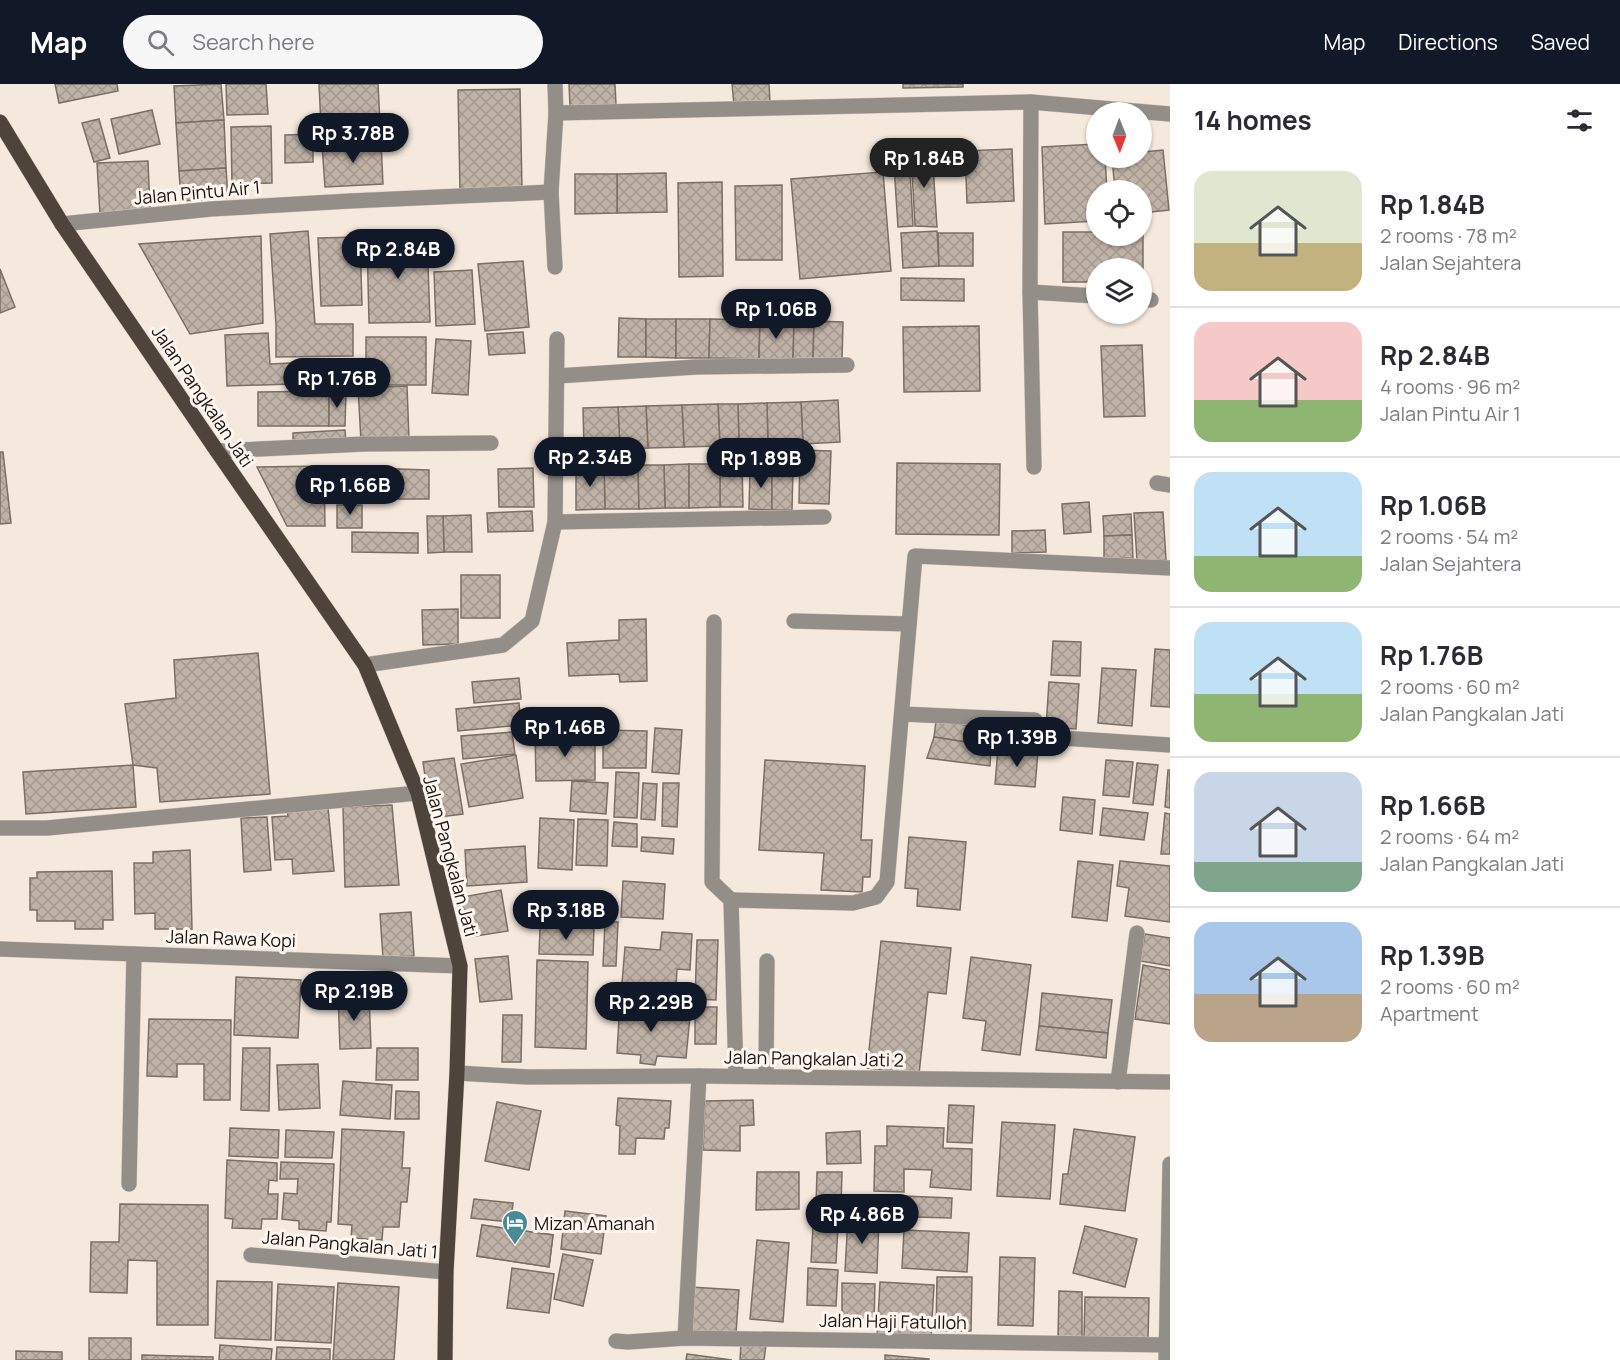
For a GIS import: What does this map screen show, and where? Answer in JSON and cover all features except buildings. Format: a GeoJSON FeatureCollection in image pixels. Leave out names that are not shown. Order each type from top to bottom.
{"type":"FeatureCollection","features":[{"type":"Feature","properties":{"kind":"main road","name":"Jalan Pangkalan Jati"},"geometry":{"type":"LineString","coordinates":[[0,122],[62,224],[366,665],[418,793],[460,966],[457,1073],[446,1272],[445,1360]]}},
{"type":"Feature","properties":{"kind":"street"},"geometry":{"type":"LineString","coordinates":[[555,84],[556,113],[551,192],[555,267]]}},
{"type":"Feature","properties":{"kind":"street"},"geometry":{"type":"LineString","coordinates":[[556,113],[1031,102],[1170,114]]}},
{"type":"Feature","properties":{"kind":"street"},"geometry":{"type":"LineString","coordinates":[[1031,102],[1030,292],[1034,467]]}},
{"type":"Feature","properties":{"kind":"street","name":"Jalan Pintu Air 1"},"geometry":{"type":"LineString","coordinates":[[62,224],[234,208],[551,192]]}},
{"type":"Feature","properties":{"kind":"street"},"geometry":{"type":"LineString","coordinates":[[1030,292],[1086,295]]}},
{"type":"Feature","properties":{"kind":"street"},"geometry":{"type":"LineString","coordinates":[[366,665],[503,645],[532,621],[555,522],[557,339]]}},
{"type":"Feature","properties":{"kind":"street"},"geometry":{"type":"LineString","coordinates":[[557,376],[696,367],[847,365]]}},
{"type":"Feature","properties":{"kind":"street"},"geometry":{"type":"LineString","coordinates":[[217,451],[364,444],[490,443]]}},
{"type":"Feature","properties":{"kind":"street"},"geometry":{"type":"LineString","coordinates":[[555,522],[824,517]]}},
{"type":"Feature","properties":{"kind":"street"},"geometry":{"type":"LineString","coordinates":[[714,622],[712,882],[731,900],[853,903],[876,897],[887,882],[915,556],[1170,568]]}},
{"type":"Feature","properties":{"kind":"street"},"geometry":{"type":"LineString","coordinates":[[794,621],[909,624]]}},
{"type":"Feature","properties":{"kind":"street"},"geometry":{"type":"LineString","coordinates":[[902,714],[1035,720]]}},
{"type":"Feature","properties":{"kind":"street"},"geometry":{"type":"LineString","coordinates":[[1046,737],[1170,745]]}},
{"type":"Feature","properties":{"kind":"street"},"geometry":{"type":"LineString","coordinates":[[0,828],[47,828],[418,793]]}},
{"type":"Feature","properties":{"kind":"street"},"geometry":{"type":"LineString","coordinates":[[731,900],[736,1076]]}},
{"type":"Feature","properties":{"kind":"street"},"geometry":{"type":"LineString","coordinates":[[1118,1082],[1137,933]]}},
{"type":"Feature","properties":{"kind":"street","name":"Jalan Rawa Kopi"},"geometry":{"type":"LineString","coordinates":[[0,948],[460,966]]}},
{"type":"Feature","properties":{"kind":"street"},"geometry":{"type":"LineString","coordinates":[[129,1184],[134,954]]}},
{"type":"Feature","properties":{"kind":"street"},"geometry":{"type":"LineString","coordinates":[[766,1077],[767,961]]}},
{"type":"Feature","properties":{"kind":"street","name":"Jalan Pangkalan Jati 2"},"geometry":{"type":"LineString","coordinates":[[457,1073],[528,1077],[736,1076],[1170,1082]]}},
{"type":"Feature","properties":{"kind":"street"},"geometry":{"type":"LineString","coordinates":[[685,1338],[699,1076]]}},
{"type":"Feature","properties":{"kind":"street"},"geometry":{"type":"LineString","coordinates":[[1167,1350],[1170,1164]]}},
{"type":"Feature","properties":{"kind":"street","name":"Jalan Pangkalan Jati 1"},"geometry":{"type":"LineString","coordinates":[[251,1256],[446,1272]]}},
{"type":"Feature","properties":{"kind":"street","name":"Jalan Haji Fatulloh"},"geometry":{"type":"LineString","coordinates":[[616,1341],[685,1338],[1167,1350]]}},
{"type":"Feature","properties":{"kind":"place","name":"Mizan Amanah"},"geometry":{"type":"Point","coordinates":[515,1246]}}]}
